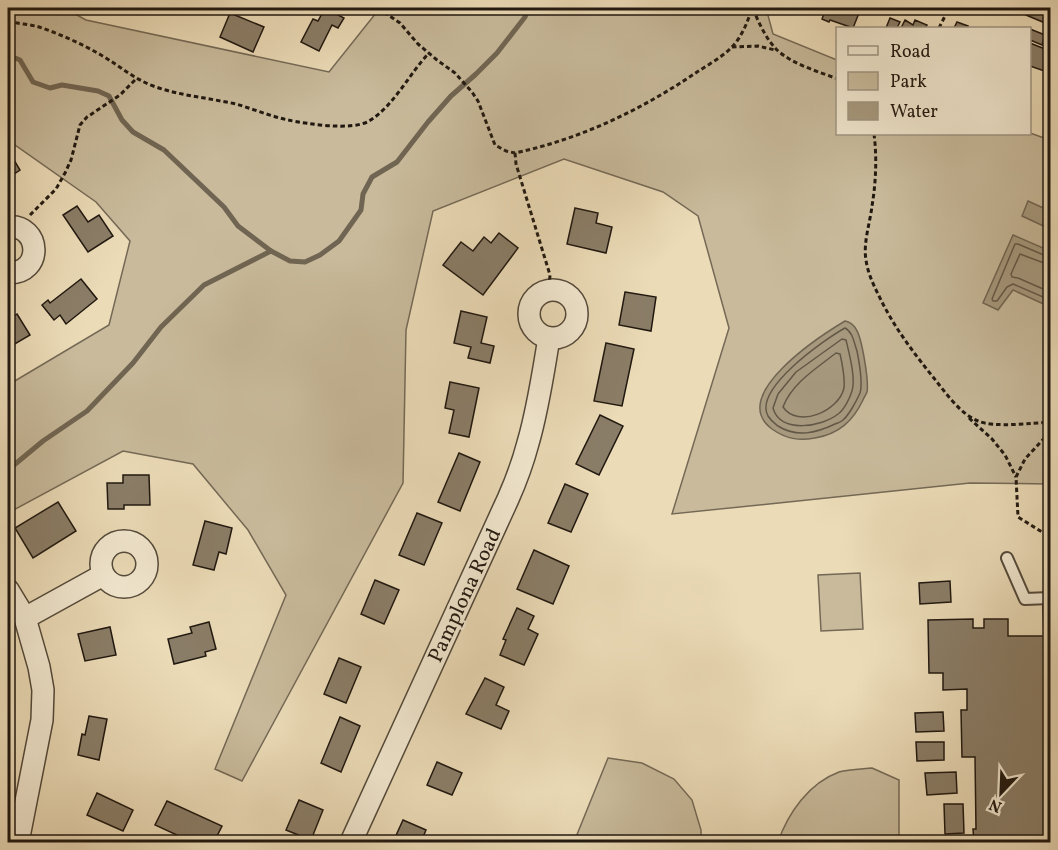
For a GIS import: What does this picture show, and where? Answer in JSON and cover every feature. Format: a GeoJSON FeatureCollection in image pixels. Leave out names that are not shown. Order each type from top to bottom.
{"type":"FeatureCollection","features":[{"type":"Feature","properties":{"kind":"street"},"geometry":{"type":"LineString","coordinates":[[8,273],[23,270],[34,255],[33,241],[28,234],[13,227]]}},
{"type":"Feature","properties":{"kind":"street"},"geometry":{"type":"LineString","coordinates":[[556,290],[568,295],[576,306],[577,317],[573,328],[563,336],[549,338],[534,330],[529,321],[528,310],[532,300],[539,293],[556,290]]}},
{"type":"Feature","properties":{"kind":"street","name":"Pamplona Road"},"geometry":{"type":"LineString","coordinates":[[351,843],[519,472],[534,420],[549,338]]}},
{"type":"Feature","properties":{"kind":"street"},"geometry":{"type":"LineString","coordinates":[[25,618],[103,575]]}},
{"type":"Feature","properties":{"kind":"street"},"geometry":{"type":"LineString","coordinates":[[8,590],[25,618],[43,690],[42,720],[18,843]]}},
{"type":"Feature","properties":{"kind":"lane"},"geometry":{"type":"LineString","coordinates":[[1007,558],[1025,599],[1050,598]]}},
{"type":"Feature","properties":{"kind":"path"},"geometry":{"type":"LineString","coordinates":[[378,8],[400,23],[429,53],[455,73],[472,92],[495,145],[515,153],[582,134],[628,114],[676,86],[732,47],[747,22],[752,8],[762,29],[777,50],[795,62],[836,79]]}},
{"type":"Feature","properties":{"kind":"path"},"geometry":{"type":"LineString","coordinates":[[940,27],[949,8]]}},
{"type":"Feature","properties":{"kind":"path"},"geometry":{"type":"LineString","coordinates":[[8,21],[59,34],[118,65],[136,79],[155,87],[235,104],[288,120],[322,125],[348,126],[368,122],[387,106],[429,53]]}},
{"type":"Feature","properties":{"kind":"path"},"geometry":{"type":"LineString","coordinates":[[732,47],[758,46],[777,50]]}},
{"type":"Feature","properties":{"kind":"path"},"geometry":{"type":"LineString","coordinates":[[13,227],[32,213],[56,189],[71,160],[80,125],[99,108],[120,95],[136,79]]}},
{"type":"Feature","properties":{"kind":"path"},"geometry":{"type":"LineString","coordinates":[[874,135],[876,172],[865,259],[871,280],[891,321],[909,347],[951,399],[1005,455],[1016,477],[1018,517],[1050,537]]}},
{"type":"Feature","properties":{"kind":"path"},"geometry":{"type":"LineString","coordinates":[[515,153],[516,164],[550,275],[549,290]]}},
{"type":"Feature","properties":{"kind":"path"},"geometry":{"type":"LineString","coordinates":[[966,415],[993,425],[1050,422]]}},
{"type":"Feature","properties":{"kind":"path"},"geometry":{"type":"LineString","coordinates":[[1016,477],[1025,459],[1050,432]]}},
{"type":"Feature","properties":{"kind":"green space"},"geometry":{"type":"Polygon","coordinates":[[[8,8],[64,8],[86,20],[329,72],[380,8],[766,8],[773,34],[836,60],[836,135],[1031,133],[1050,140],[1050,484],[970,483],[672,514],[729,328],[698,216],[663,192],[564,159],[433,211],[406,330],[403,483],[242,781],[215,769],[286,595],[248,530],[193,464],[123,451],[8,513],[8,385],[109,325],[130,241],[96,202],[8,140],[8,8]]]}},
{"type":"Feature","properties":{"kind":"green space"},"geometry":{"type":"Polygon","coordinates":[[[860,573],[863,629],[821,631],[818,575],[860,573]]]}},
{"type":"Feature","properties":{"kind":"green space"},"geometry":{"type":"Polygon","coordinates":[[[608,758],[642,763],[674,779],[692,800],[701,830],[701,842],[574,842],[608,758]]]}},
{"type":"Feature","properties":{"kind":"green space"},"geometry":{"type":"Polygon","coordinates":[[[872,768],[899,780],[899,842],[778,842],[794,810],[818,783],[839,772],[872,768]]]}},
{"type":"Feature","properties":{"kind":"water"},"geometry":{"type":"Polygon","coordinates":[[[1028,201],[1050,211],[1050,229],[1022,216],[1028,201]]]}},
{"type":"Feature","properties":{"kind":"water"},"geometry":{"type":"Polygon","coordinates":[[[1013,235],[1050,251],[1050,307],[1013,290],[998,310],[983,303],[1013,235]]]}},
{"type":"Feature","properties":{"kind":"water"},"geometry":{"type":"Polygon","coordinates":[[[845,321],[856,329],[861,341],[867,392],[859,407],[850,420],[838,430],[824,436],[798,439],[772,429],[761,416],[761,400],[769,384],[799,353],[845,321]]]}},
{"type":"Feature","properties":{"kind":"building"},"geometry":{"type":"Polygon","coordinates":[[[325,8],[344,18],[338,28],[332,25],[319,51],[301,42],[313,19],[318,21],[325,8]]]}},
{"type":"Feature","properties":{"kind":"building"},"geometry":{"type":"Polygon","coordinates":[[[826,8],[841,10],[842,8],[861,8],[853,27],[822,19],[826,8]]]}},
{"type":"Feature","properties":{"kind":"building"},"geometry":{"type":"Polygon","coordinates":[[[1029,8],[1050,8],[1050,25],[1026,15],[1029,8]]]}},
{"type":"Feature","properties":{"kind":"building"},"geometry":{"type":"Polygon","coordinates":[[[230,13],[264,27],[253,52],[220,37],[230,13]]]}},
{"type":"Feature","properties":{"kind":"building"},"geometry":{"type":"Polygon","coordinates":[[[890,18],[900,22],[898,27],[886,27],[890,18]]]}},
{"type":"Feature","properties":{"kind":"building"},"geometry":{"type":"Polygon","coordinates":[[[905,20],[913,25],[915,20],[927,25],[926,27],[902,27],[905,20]]]}},
{"type":"Feature","properties":{"kind":"building"},"geometry":{"type":"Polygon","coordinates":[[[957,22],[968,26],[968,27],[954,27],[957,22]]]}},
{"type":"Feature","properties":{"kind":"building"},"geometry":{"type":"Polygon","coordinates":[[[1031,29],[1045,35],[1042,45],[1031,40],[1031,29]]]}},
{"type":"Feature","properties":{"kind":"building"},"geometry":{"type":"Polygon","coordinates":[[[1031,43],[1050,51],[1050,73],[1031,66],[1031,43]]]}},
{"type":"Feature","properties":{"kind":"building"},"geometry":{"type":"Polygon","coordinates":[[[8,150],[20,170],[8,178],[8,150]]]}},
{"type":"Feature","properties":{"kind":"building"},"geometry":{"type":"Polygon","coordinates":[[[77,206],[88,222],[99,215],[113,236],[88,252],[63,215],[77,206]]]}},
{"type":"Feature","properties":{"kind":"building"},"geometry":{"type":"Polygon","coordinates":[[[575,208],[598,213],[596,223],[612,227],[606,253],[567,244],[575,208]]]}},
{"type":"Feature","properties":{"kind":"building"},"geometry":{"type":"Polygon","coordinates":[[[499,233],[518,248],[483,295],[443,265],[461,242],[473,251],[484,237],[491,243],[499,233]]]}},
{"type":"Feature","properties":{"kind":"building"},"geometry":{"type":"Polygon","coordinates":[[[81,279],[97,299],[66,324],[60,315],[54,320],[42,305],[48,300],[50,303],[81,279]]]}},
{"type":"Feature","properties":{"kind":"building"},"geometry":{"type":"Polygon","coordinates":[[[625,292],[656,297],[651,331],[619,325],[625,292]]]}},
{"type":"Feature","properties":{"kind":"building"},"geometry":{"type":"Polygon","coordinates":[[[461,311],[487,317],[481,343],[494,346],[490,363],[468,358],[471,347],[454,343],[461,311]]]}},
{"type":"Feature","properties":{"kind":"building"},"geometry":{"type":"Polygon","coordinates":[[[17,314],[30,335],[8,348],[8,320],[17,314]]]}},
{"type":"Feature","properties":{"kind":"building"},"geometry":{"type":"Polygon","coordinates":[[[606,343],[634,349],[622,406],[594,401],[606,343]]]}},
{"type":"Feature","properties":{"kind":"building"},"geometry":{"type":"Polygon","coordinates":[[[450,382],[479,388],[469,437],[449,433],[454,410],[445,408],[450,382]]]}},
{"type":"Feature","properties":{"kind":"building"},"geometry":{"type":"Polygon","coordinates":[[[600,415],[623,426],[599,475],[576,464],[600,415]]]}},
{"type":"Feature","properties":{"kind":"building"},"geometry":{"type":"Polygon","coordinates":[[[459,453],[480,462],[460,511],[438,502],[459,453]]]}},
{"type":"Feature","properties":{"kind":"building"},"geometry":{"type":"Polygon","coordinates":[[[123,475],[149,475],[150,505],[124,505],[124,509],[108,509],[107,483],[123,483],[123,475]]]}},
{"type":"Feature","properties":{"kind":"building"},"geometry":{"type":"Polygon","coordinates":[[[565,484],[588,494],[571,532],[548,523],[565,484]]]}},
{"type":"Feature","properties":{"kind":"building"},"geometry":{"type":"Polygon","coordinates":[[[58,502],[76,531],[33,558],[15,528],[58,502]]]}},
{"type":"Feature","properties":{"kind":"building"},"geometry":{"type":"Polygon","coordinates":[[[417,513],[442,523],[424,565],[399,555],[417,513]]]}},
{"type":"Feature","properties":{"kind":"building"},"geometry":{"type":"Polygon","coordinates":[[[205,521],[232,528],[226,554],[219,552],[214,570],[193,565],[205,521]]]}},
{"type":"Feature","properties":{"kind":"building"},"geometry":{"type":"Polygon","coordinates":[[[534,550],[569,566],[553,604],[517,589],[534,550]]]}},
{"type":"Feature","properties":{"kind":"building"},"geometry":{"type":"Polygon","coordinates":[[[375,580],[399,590],[384,624],[361,614],[375,580]]]}},
{"type":"Feature","properties":{"kind":"building"},"geometry":{"type":"Polygon","coordinates":[[[950,581],[951,602],[920,604],[919,583],[950,581]]]}},
{"type":"Feature","properties":{"kind":"building"},"geometry":{"type":"Polygon","coordinates":[[[1043,606],[1050,606],[1050,842],[974,842],[973,829],[976,829],[975,757],[962,757],[961,710],[967,710],[967,689],[943,690],[943,673],[929,673],[928,620],[973,619],[973,628],[984,628],[984,619],[1008,619],[1008,636],[1044,636],[1043,606]]]}},
{"type":"Feature","properties":{"kind":"building"},"geometry":{"type":"Polygon","coordinates":[[[517,608],[534,616],[528,629],[538,634],[524,665],[500,655],[506,640],[503,639],[517,608]]]}},
{"type":"Feature","properties":{"kind":"building"},"geometry":{"type":"Polygon","coordinates":[[[209,622],[216,649],[205,652],[206,656],[174,664],[168,639],[192,633],[190,627],[209,622]]]}},
{"type":"Feature","properties":{"kind":"building"},"geometry":{"type":"Polygon","coordinates":[[[110,627],[116,655],[85,661],[78,634],[110,627]]]}},
{"type":"Feature","properties":{"kind":"building"},"geometry":{"type":"Polygon","coordinates":[[[339,658],[361,667],[346,703],[324,694],[339,658]]]}},
{"type":"Feature","properties":{"kind":"building"},"geometry":{"type":"Polygon","coordinates":[[[485,678],[504,687],[496,705],[509,711],[501,729],[466,714],[485,678]]]}},
{"type":"Feature","properties":{"kind":"building"},"geometry":{"type":"Polygon","coordinates":[[[943,712],[944,731],[916,732],[915,713],[943,712]]]}},
{"type":"Feature","properties":{"kind":"building"},"geometry":{"type":"Polygon","coordinates":[[[89,716],[107,719],[99,760],[78,755],[82,734],[85,735],[89,716]]]}},
{"type":"Feature","properties":{"kind":"building"},"geometry":{"type":"Polygon","coordinates":[[[340,717],[360,726],[341,772],[321,763],[340,717]]]}},
{"type":"Feature","properties":{"kind":"building"},"geometry":{"type":"Polygon","coordinates":[[[916,742],[944,742],[944,760],[917,761],[916,742]]]}},
{"type":"Feature","properties":{"kind":"building"},"geometry":{"type":"Polygon","coordinates":[[[437,762],[462,773],[452,795],[427,785],[437,762]]]}},
{"type":"Feature","properties":{"kind":"building"},"geometry":{"type":"Polygon","coordinates":[[[956,772],[957,793],[927,795],[925,773],[956,772]]]}},
{"type":"Feature","properties":{"kind":"building"},"geometry":{"type":"Polygon","coordinates":[[[97,793],[133,810],[123,831],[87,815],[97,793]]]}},
{"type":"Feature","properties":{"kind":"building"},"geometry":{"type":"Polygon","coordinates":[[[299,800],[323,810],[311,840],[286,830],[299,800]]]}},
{"type":"Feature","properties":{"kind":"building"},"geometry":{"type":"Polygon","coordinates":[[[167,801],[222,826],[214,842],[192,842],[155,825],[167,801]]]}},
{"type":"Feature","properties":{"kind":"building"},"geometry":{"type":"Polygon","coordinates":[[[944,804],[963,804],[964,833],[945,834],[944,804]]]}},
{"type":"Feature","properties":{"kind":"building"},"geometry":{"type":"Polygon","coordinates":[[[403,820],[426,830],[421,842],[393,842],[403,820]]]}},
{"type":"Feature","properties":{"kind":"waterway"},"geometry":{"type":"LineString","coordinates":[[8,55],[20,60],[33,82],[50,88],[62,85],[98,91],[109,96],[122,120],[133,132],[164,150],[224,207],[238,226],[271,251],[290,261],[305,262],[320,255],[339,241],[361,210],[363,194],[372,177],[397,162],[451,96],[497,53],[525,17],[528,8]]}},
{"type":"Feature","properties":{"kind":"waterway"},"geometry":{"type":"LineString","coordinates":[[8,470],[43,441],[87,411],[133,363],[161,327],[204,285],[271,251]]}}]}
